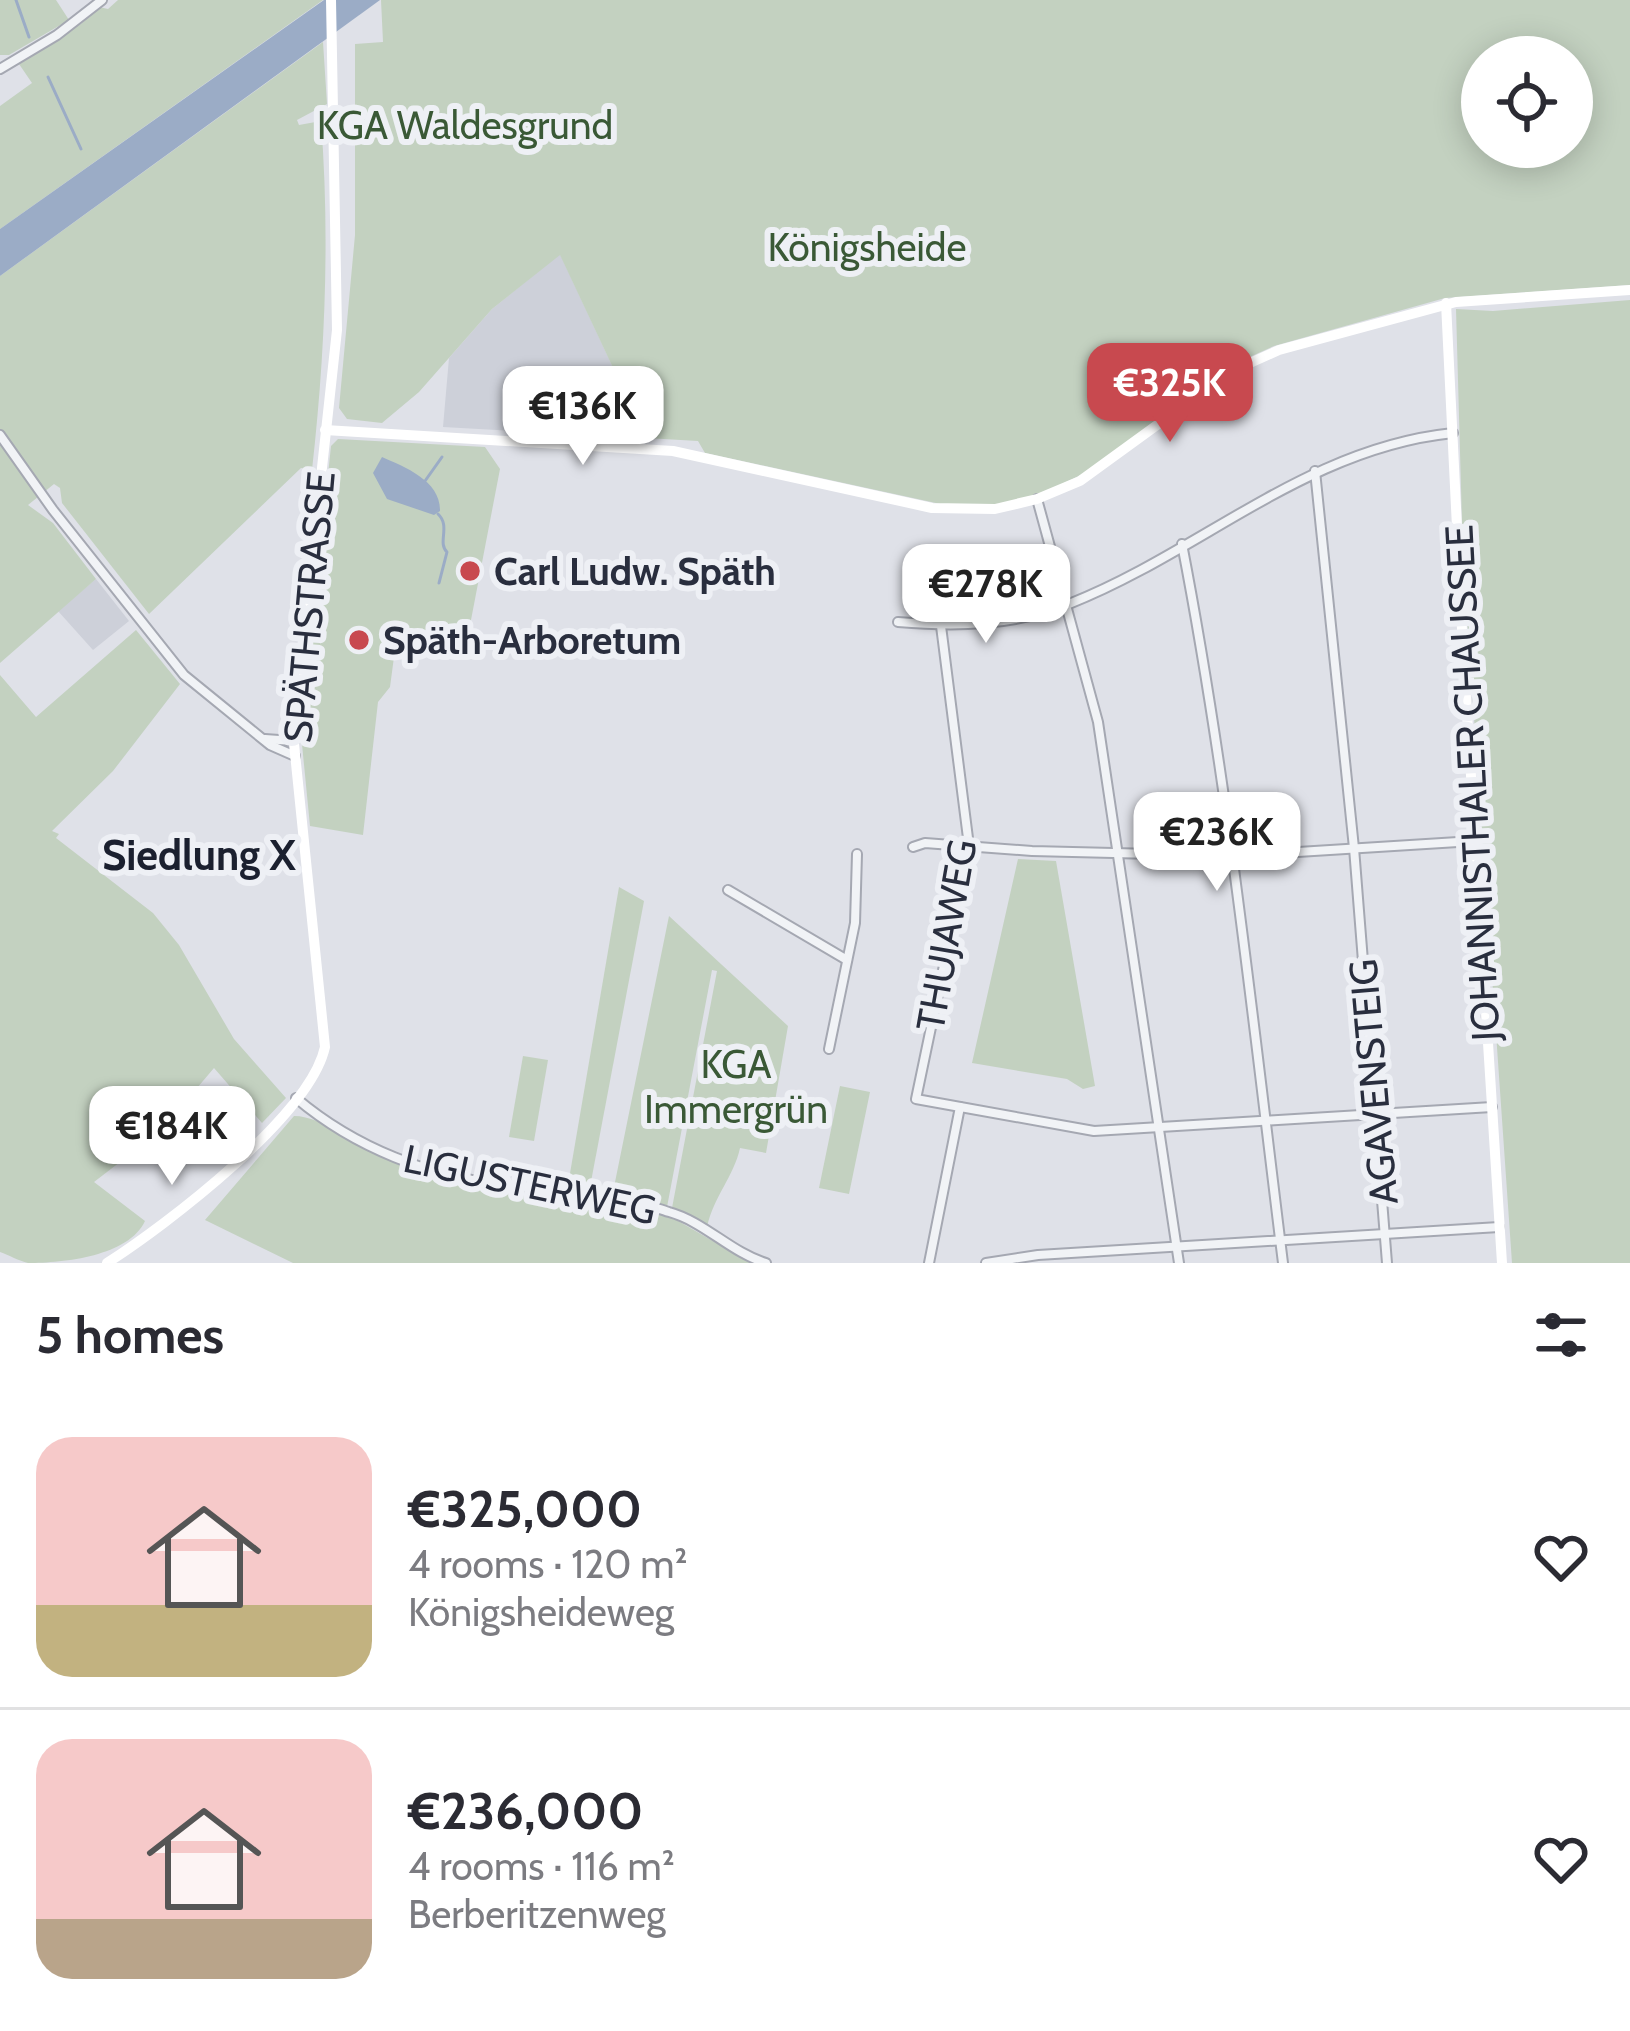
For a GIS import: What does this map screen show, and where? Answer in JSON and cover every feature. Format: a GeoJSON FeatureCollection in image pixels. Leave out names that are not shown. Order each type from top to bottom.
{"type":"FeatureCollection","features":[{"type":"Feature","properties":{"kind":"street"},"geometry":{"type":"LineString","coordinates":[[1,69],[102,0]]}},
{"type":"Feature","properties":{"kind":"street","name":"SPÄTHSTRASSE"},"geometry":{"type":"LineString","coordinates":[[107,1263],[166,1224],[258,1140],[318,1068],[325,1040],[293,741],[338,299],[332,0]]}},
{"type":"Feature","properties":{"kind":"street"},"geometry":{"type":"LineString","coordinates":[[326,430],[673,451],[946,509],[994,509],[1037,500],[1089,476],[1245,363],[1298,344],[1445,303],[1630,290]]}},
{"type":"Feature","properties":{"kind":"street","name":"JOHANNISTHALER CHAUSSEE"},"geometry":{"type":"LineString","coordinates":[[1445,303],[1502,1263]]}},
{"type":"Feature","properties":{"kind":"street"},"geometry":{"type":"LineString","coordinates":[[898,622],[941,626],[1011,621],[1066,605],[1315,471],[1366,452],[1453,433]]}},
{"type":"Feature","properties":{"kind":"street"},"geometry":{"type":"LineString","coordinates":[[0,435],[52,509],[184,675],[263,738],[295,756]]}},
{"type":"Feature","properties":{"kind":"street","name":"AGAVENSTEIG"},"geometry":{"type":"LineString","coordinates":[[1315,471],[1354,848],[1387,1263]]}},
{"type":"Feature","properties":{"kind":"street"},"geometry":{"type":"LineString","coordinates":[[1037,500],[1098,722],[1179,1263]]}},
{"type":"Feature","properties":{"kind":"street"},"geometry":{"type":"LineString","coordinates":[[1182,544],[1212,696],[1235,856],[1282,1263]]}},
{"type":"Feature","properties":{"kind":"street","name":"THUJAWEG"},"geometry":{"type":"LineString","coordinates":[[941,626],[969,846],[916,1100],[960,1107]]}},
{"type":"Feature","properties":{"kind":"street"},"geometry":{"type":"LineString","coordinates":[[263,738],[293,741]]}},
{"type":"Feature","properties":{"kind":"street"},"geometry":{"type":"LineString","coordinates":[[913,847],[925,843],[1235,856],[1474,841]]}},
{"type":"Feature","properties":{"kind":"street"},"geometry":{"type":"LineString","coordinates":[[829,1049],[859,894],[857,854]]}},
{"type":"Feature","properties":{"kind":"street"},"geometry":{"type":"LineString","coordinates":[[728,890],[847,960]]}},
{"type":"Feature","properties":{"kind":"street","name":"LIGUSTERWEG"},"geometry":{"type":"LineString","coordinates":[[296,1099],[341,1132],[381,1153],[477,1180],[588,1190],[686,1217],[766,1263]]}},
{"type":"Feature","properties":{"kind":"street"},"geometry":{"type":"LineString","coordinates":[[929,1263],[960,1107],[1094,1131],[1492,1107]]}},
{"type":"Feature","properties":{"kind":"street"},"geometry":{"type":"LineString","coordinates":[[986,1263],[1039,1255],[1499,1227]]}},
{"type":"Feature","properties":{"kind":"shaded area"},"geometry":{"type":"Polygon","coordinates":[[[560,254],[646,438],[443,427],[449,358],[492,309],[560,254]]]}},
{"type":"Feature","properties":{"kind":"shaded area"},"geometry":{"type":"Polygon","coordinates":[[[96,579],[129,621],[93,650],[58,611],[96,579]]]}},
{"type":"Feature","properties":{"kind":"green space"},"geometry":{"type":"Polygon","coordinates":[[[0,0],[56,0],[69,20],[9,55],[0,55],[0,0]]]}},
{"type":"Feature","properties":{"kind":"green space"},"geometry":{"type":"Polygon","coordinates":[[[118,0],[323,0],[0,229],[0,106],[32,83],[19,64],[99,7],[108,9],[118,0]]]}},
{"type":"Feature","properties":{"kind":"green space","name":"Königsheide"},"geometry":{"type":"Polygon","coordinates":[[[381,0],[1630,0],[1630,285],[1445,298],[1274,346],[1234,364],[1089,471],[1043,493],[1004,504],[945,505],[705,453],[698,441],[646,438],[560,255],[492,309],[419,392],[382,423],[347,419],[339,408],[355,235],[355,44],[383,42],[381,0]]]}},
{"type":"Feature","properties":{"kind":"green space"},"geometry":{"type":"Polygon","coordinates":[[[323,42],[327,104],[297,120],[299,125],[321,121],[324,165],[325,296],[312,470],[301,468],[149,614],[62,503],[60,488],[54,484],[28,505],[53,523],[96,579],[0,663],[0,276],[323,42]]]}},
{"type":"Feature","properties":{"kind":"green space"},"geometry":{"type":"Polygon","coordinates":[[[1630,300],[1630,1263],[1512,1263],[1463,559],[1456,309],[1493,311],[1630,300]]]}},
{"type":"Feature","properties":{"kind":"green space","name":"Späth-Arboretum"},"geometry":{"type":"Polygon","coordinates":[[[338,439],[485,447],[500,469],[466,646],[408,637],[405,657],[394,657],[390,687],[378,702],[363,835],[310,826],[301,734],[331,446],[338,439]]]}},
{"type":"Feature","properties":{"kind":"green space"},"geometry":{"type":"Polygon","coordinates":[[[136,630],[180,684],[113,771],[52,831],[153,913],[179,945],[234,1039],[286,1098],[262,1123],[214,1068],[180,1108],[180,1116],[94,1182],[145,1221],[137,1233],[94,1255],[28,1263],[0,1252],[0,675],[36,717],[136,630]]]}},
{"type":"Feature","properties":{"kind":"green space"},"geometry":{"type":"Polygon","coordinates":[[[1018,859],[1056,861],[1095,1086],[1083,1089],[1067,1079],[972,1063],[1018,859]]]}},
{"type":"Feature","properties":{"kind":"green space"},"geometry":{"type":"Polygon","coordinates":[[[619,887],[644,901],[590,1187],[568,1185],[619,887]]]}},
{"type":"Feature","properties":{"kind":"green space","name":"KGA Immergrün"},"geometry":{"type":"Polygon","coordinates":[[[669,916],[788,1026],[766,1153],[740,1148],[707,1227],[672,1208],[717,971],[712,970],[667,1207],[613,1192],[669,916]]]}},
{"type":"Feature","properties":{"kind":"green space"},"geometry":{"type":"Polygon","coordinates":[[[523,1056],[548,1060],[534,1141],[509,1137],[523,1056]]]}},
{"type":"Feature","properties":{"kind":"green space"},"geometry":{"type":"Polygon","coordinates":[[[840,1086],[870,1092],[849,1194],[819,1188],[840,1086]]]}},
{"type":"Feature","properties":{"kind":"green space"},"geometry":{"type":"Polygon","coordinates":[[[294,1116],[317,1121],[388,1159],[449,1178],[554,1201],[557,1192],[591,1195],[673,1218],[751,1263],[293,1263],[205,1220],[294,1116]]]}},
{"type":"Feature","properties":{"kind":"water"},"geometry":{"type":"Polygon","coordinates":[[[324,0],[380,0],[0,276],[0,229],[324,0]]]}},
{"type":"Feature","properties":{"kind":"water"},"geometry":{"type":"Polygon","coordinates":[[[382,457],[428,483],[440,511],[434,515],[387,499],[373,473],[382,457]]]}},
{"type":"Feature","properties":{"kind":"waterway"},"geometry":{"type":"LineString","coordinates":[[16,0],[29,37]]}},
{"type":"Feature","properties":{"kind":"waterway"},"geometry":{"type":"LineString","coordinates":[[48,77],[81,149]]}},
{"type":"Feature","properties":{"kind":"waterway"},"geometry":{"type":"LineString","coordinates":[[425,481],[442,457]]}},
{"type":"Feature","properties":{"kind":"waterway"},"geometry":{"type":"LineString","coordinates":[[438,514],[447,552],[439,583]]}},
{"type":"Feature","properties":{"kind":"place","name":"Carl Ludw. Späth"},"geometry":{"type":"Point","coordinates":[470,571]}},
{"type":"Feature","properties":{"kind":"place","name":"Späth-Arboretum"},"geometry":{"type":"Point","coordinates":[359,640]}},
{"type":"Feature","properties":{"kind":"district","name":"Siedlung X"},"geometry":{"type":"Point","coordinates":[199,855]}},
{"type":"Feature","properties":{"kind":"park label","name":"KGA Waldesgrund"},"geometry":{"type":"Point","coordinates":[465,125]}}]}
